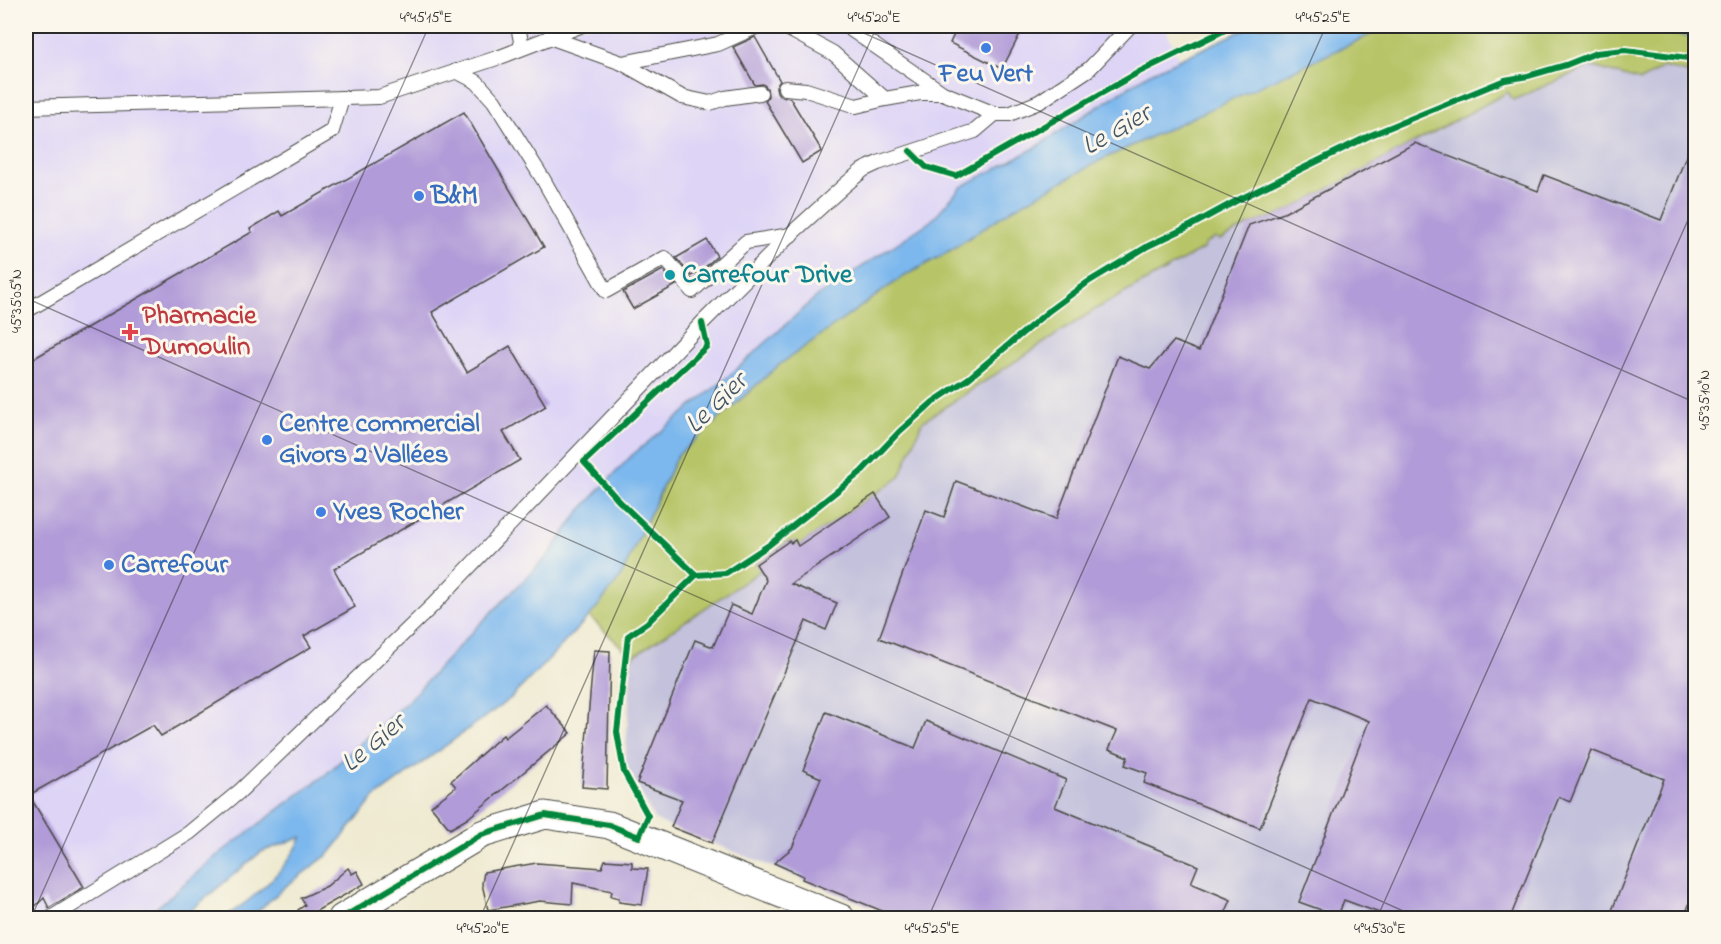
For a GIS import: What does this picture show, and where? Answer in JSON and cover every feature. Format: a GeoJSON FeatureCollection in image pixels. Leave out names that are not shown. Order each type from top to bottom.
{"type":"FeatureCollection","features":[{"type":"Feature","properties":{"kind":"street"},"geometry":{"type":"LineString","coordinates":[[342,918],[482,834],[545,815],[609,825],[841,918]]}},
{"type":"Feature","properties":{"kind":"lane"},"geometry":{"type":"LineString","coordinates":[[518,26],[522,47]]}},
{"type":"Feature","properties":{"kind":"lane"},"geometry":{"type":"LineString","coordinates":[[26,107],[379,97],[522,47],[551,33],[579,26]]}},
{"type":"Feature","properties":{"kind":"lane"},"geometry":{"type":"LineString","coordinates":[[622,63],[718,44],[758,26]]}},
{"type":"Feature","properties":{"kind":"lane"},"geometry":{"type":"LineString","coordinates":[[783,26],[833,53],[885,99]]}},
{"type":"Feature","properties":{"kind":"lane"},"geometry":{"type":"LineString","coordinates":[[846,26],[943,93],[995,114],[1021,111],[1070,82],[1098,60],[1130,26]]}},
{"type":"Feature","properties":{"kind":"lane"},"geometry":{"type":"LineString","coordinates":[[551,33],[622,63],[682,97],[710,103],[725,98],[760,93]]}},
{"type":"Feature","properties":{"kind":"lane"},"geometry":{"type":"LineString","coordinates":[[456,71],[477,82],[495,101],[543,179],[606,291],[665,258],[692,291],[746,242],[791,234]]}},
{"type":"Feature","properties":{"kind":"lane"},"geometry":{"type":"LineString","coordinates":[[784,88],[806,90],[856,106],[920,93],[943,93]]}},
{"type":"Feature","properties":{"kind":"lane"},"geometry":{"type":"LineString","coordinates":[[26,311],[332,131],[342,98]]}},
{"type":"Feature","properties":{"kind":"lane"},"geometry":{"type":"LineString","coordinates":[[51,918],[189,833],[240,791],[434,604],[702,323],[791,234],[863,170],[910,151],[975,131],[995,114]]}},
{"type":"Feature","properties":{"kind":"shaded area"},"geometry":{"type":"Polygon","coordinates":[[[26,26],[1165,26],[1179,60],[1148,74],[1033,149],[961,187],[932,220],[815,298],[730,375],[631,456],[579,512],[548,556],[411,698],[326,774],[215,857],[145,918],[26,918],[26,26]]]}},
{"type":"Feature","properties":{"kind":"shaded area"},"geometry":{"type":"Polygon","coordinates":[[[1590,66],[1640,81],[1663,67],[1695,75],[1695,918],[900,918],[655,820],[625,764],[632,657],[760,571],[756,564],[789,541],[795,540],[799,545],[900,477],[922,422],[1096,309],[1188,258],[1215,238],[1220,239],[1249,225],[1284,213],[1509,92],[1513,99],[1590,66]]]}},
{"type":"Feature","properties":{"kind":"green space"},"geometry":{"type":"Polygon","coordinates":[[[1389,26],[1604,26],[1695,37],[1695,75],[1663,67],[1641,81],[1590,66],[1513,100],[1508,92],[1284,213],[1249,225],[1220,240],[1215,238],[1205,244],[1203,249],[1096,309],[922,422],[900,477],[798,546],[795,541],[791,543],[789,541],[756,564],[760,571],[632,657],[589,616],[620,578],[677,456],[779,365],[901,278],[946,253],[1013,208],[1101,160],[1389,26]]]}},
{"type":"Feature","properties":{"kind":"water","name":"Le Gier"},"geometry":{"type":"Polygon","coordinates":[[[1252,26],[1389,26],[1101,160],[1014,208],[946,253],[901,278],[779,365],[677,456],[620,578],[595,610],[511,698],[374,798],[329,854],[285,887],[250,918],[223,918],[246,902],[279,872],[302,837],[261,852],[191,910],[186,918],[145,918],[215,857],[326,774],[411,698],[548,556],[579,512],[631,456],[730,375],[815,298],[932,220],[961,187],[1033,149],[1148,74],[1252,26]]]}},
{"type":"Feature","properties":{"kind":"water"},"geometry":{"type":"Polygon","coordinates":[[[1604,26],[1695,26],[1695,37],[1611,28],[1604,26]]]}},
{"type":"Feature","properties":{"kind":"building","name":"Feu Vert"},"geometry":{"type":"Polygon","coordinates":[[[958,26],[1024,26],[1002,69],[950,43],[958,26]]]}},
{"type":"Feature","properties":{"kind":"building"},"geometry":{"type":"Polygon","coordinates":[[[755,37],[780,81],[776,87],[777,92],[780,96],[790,98],[822,151],[802,163],[765,101],[768,96],[767,88],[763,84],[755,85],[733,47],[755,37]]]}},
{"type":"Feature","properties":{"kind":"building","name":"Centre commercial Givors 2 Vallées"},"geometry":{"type":"Polygon","coordinates":[[[464,112],[544,247],[432,312],[467,372],[510,346],[546,406],[503,432],[520,460],[334,569],[355,607],[304,636],[311,647],[161,736],[153,725],[29,795],[84,887],[49,908],[44,898],[26,915],[26,363],[252,232],[250,229],[279,211],[282,216],[464,112]]]}},
{"type":"Feature","properties":{"kind":"building"},"geometry":{"type":"Polygon","coordinates":[[[1694,136],[1695,889],[1684,918],[1609,918],[1664,779],[1591,750],[1570,802],[1559,797],[1510,918],[1393,918],[1344,900],[1338,916],[1299,902],[1369,721],[1312,698],[1260,828],[1144,783],[1147,773],[1125,765],[1128,757],[1109,749],[1117,731],[879,638],[926,510],[944,517],[956,481],[1056,519],[1118,356],[1150,369],[1174,341],[1199,351],[1249,225],[1284,213],[1415,143],[1538,191],[1544,175],[1661,220],[1694,136]]]}},
{"type":"Feature","properties":{"kind":"building"},"geometry":{"type":"Polygon","coordinates":[[[707,240],[717,256],[701,271],[691,276],[676,258],[707,240]]]}},
{"type":"Feature","properties":{"kind":"building"},"geometry":{"type":"Polygon","coordinates":[[[663,270],[676,285],[633,309],[623,292],[663,270]]]}},
{"type":"Feature","properties":{"kind":"building"},"geometry":{"type":"Polygon","coordinates":[[[875,494],[890,517],[791,584],[837,603],[826,630],[806,621],[712,843],[671,827],[682,800],[637,783],[695,640],[713,647],[731,605],[752,614],[766,580],[756,564],[789,541],[791,543],[795,540],[798,546],[875,494]]]}},
{"type":"Feature","properties":{"kind":"building"},"geometry":{"type":"Polygon","coordinates":[[[594,650],[610,651],[607,789],[582,787],[594,650]]]}},
{"type":"Feature","properties":{"kind":"building"},"geometry":{"type":"Polygon","coordinates":[[[546,705],[571,733],[467,819],[450,829],[431,806],[456,787],[451,781],[503,735],[505,738],[546,705]]]}},
{"type":"Feature","properties":{"kind":"building"},"geometry":{"type":"Polygon","coordinates":[[[826,712],[915,748],[926,721],[1066,780],[1055,807],[1198,866],[1191,883],[1231,900],[1223,918],[900,918],[802,879],[803,876],[774,863],[792,848],[821,778],[803,770],[826,712]]]}},
{"type":"Feature","properties":{"kind":"building"},"geometry":{"type":"Polygon","coordinates":[[[605,860],[632,862],[632,868],[648,869],[642,905],[619,902],[619,898],[611,896],[612,891],[573,883],[572,904],[540,901],[488,910],[482,884],[484,872],[537,863],[602,868],[605,860]]]}},
{"type":"Feature","properties":{"kind":"building"},"geometry":{"type":"Polygon","coordinates":[[[348,868],[352,874],[357,871],[364,884],[304,918],[298,910],[305,905],[301,898],[327,886],[348,868]]]}},
{"type":"Feature","properties":{"kind":"cycle path"},"geometry":{"type":"LineString","coordinates":[[910,151],[926,167],[956,176],[1139,72],[1233,26]]}},
{"type":"Feature","properties":{"kind":"cycle path"},"geometry":{"type":"LineString","coordinates":[[696,575],[726,573],[769,545],[861,472],[900,431],[933,402],[969,378],[1050,310],[1088,282],[1148,246],[1371,135],[1505,80],[1566,65],[1596,53],[1625,50],[1696,59]]}},
{"type":"Feature","properties":{"kind":"cycle path"},"geometry":{"type":"LineString","coordinates":[[342,918],[482,834],[545,815],[609,825],[639,837],[648,816],[624,772],[617,732],[628,636],[647,623],[696,575],[618,500],[584,462],[707,346],[702,323]]}},
{"type":"Feature","properties":{"kind":"place","name":"Feu Vert"},"geometry":{"type":"Point","coordinates":[986,48]}},
{"type":"Feature","properties":{"kind":"place","name":"B&M"},"geometry":{"type":"Point","coordinates":[419,196]}},
{"type":"Feature","properties":{"kind":"place","name":"Carrefour Drive"},"geometry":{"type":"Point","coordinates":[670,275]}},
{"type":"Feature","properties":{"kind":"place","name":"Pharmacie Dumoulin"},"geometry":{"type":"Point","coordinates":[130,332]}},
{"type":"Feature","properties":{"kind":"place","name":"Centre commercial Givors 2 Vallées"},"geometry":{"type":"Point","coordinates":[267,440]}},
{"type":"Feature","properties":{"kind":"place","name":"Yves Rocher"},"geometry":{"type":"Point","coordinates":[321,512]}},
{"type":"Feature","properties":{"kind":"place","name":"Carrefour"},"geometry":{"type":"Point","coordinates":[109,565]}}]}
